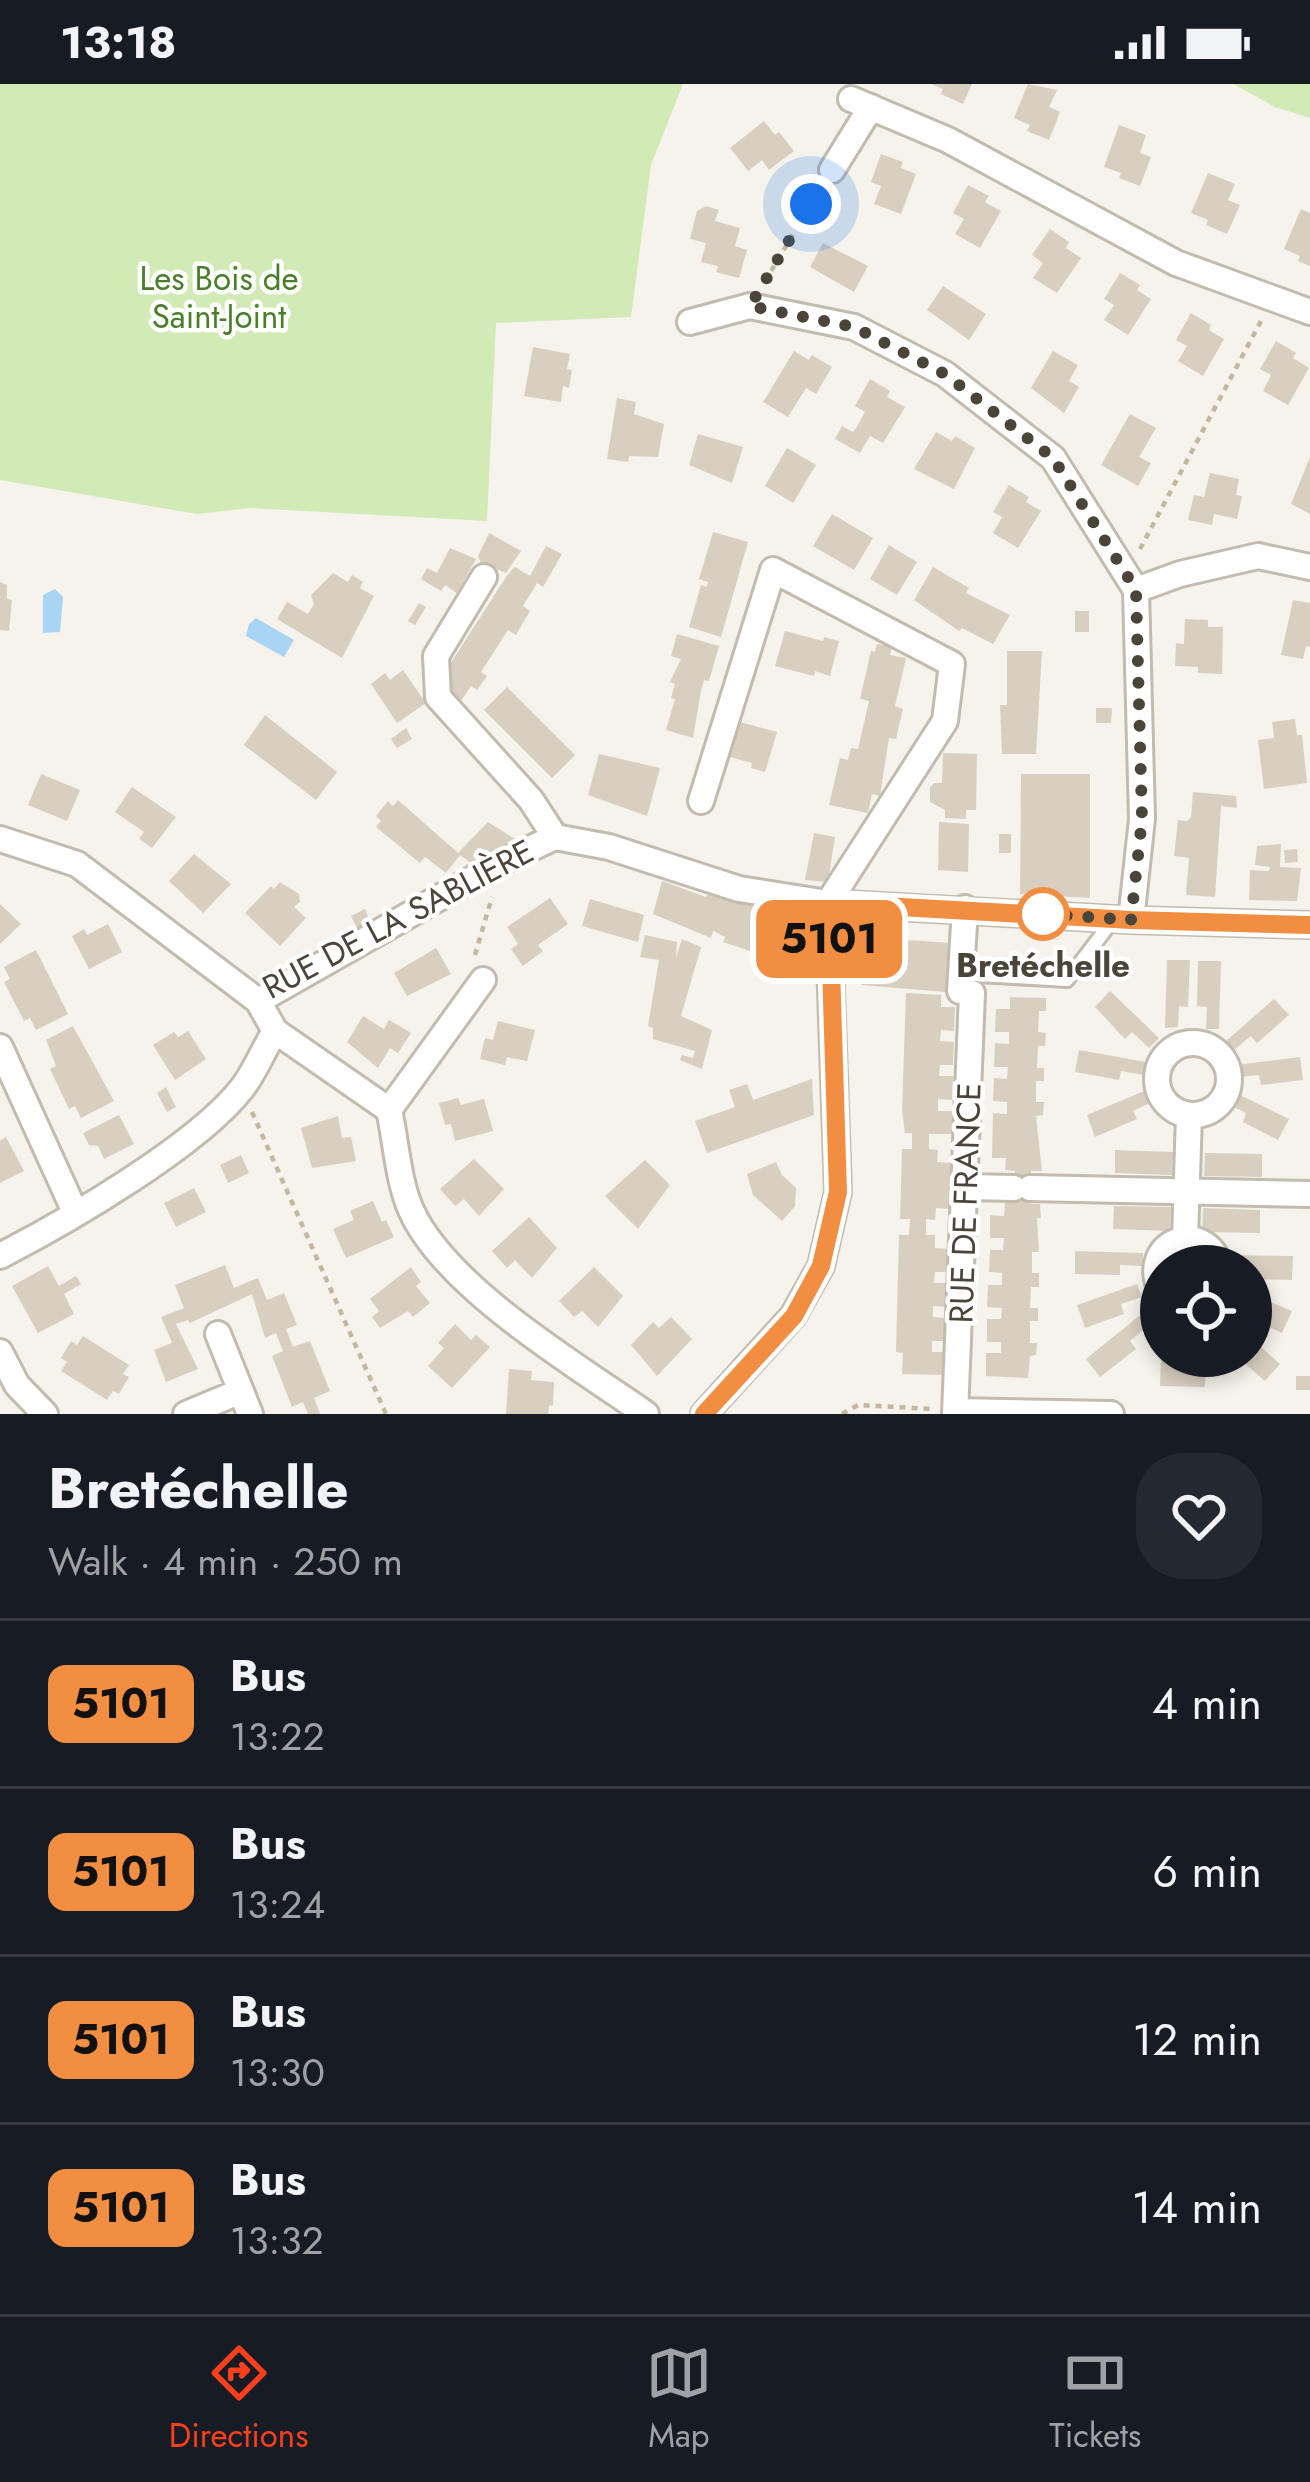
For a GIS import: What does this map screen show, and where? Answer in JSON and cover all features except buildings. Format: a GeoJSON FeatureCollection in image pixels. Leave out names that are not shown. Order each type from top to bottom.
{"type":"FeatureCollection","features":[{"type":"Feature","properties":{"kind":"street"},"geometry":{"type":"LineString","coordinates":[[832,170],[861,103],[948,140],[1176,263],[1310,312]]}},
{"type":"Feature","properties":{"kind":"street"},"geometry":{"type":"LineString","coordinates":[[690,322],[750,306],[854,327],[945,374],[1053,458],[1131,582],[1142,819],[1122,919]]}},
{"type":"Feature","properties":{"kind":"street"},"geometry":{"type":"LineString","coordinates":[[1131,582],[1258,556],[1310,567]]}},
{"type":"Feature","properties":{"kind":"street"},"geometry":{"type":"LineString","coordinates":[[701,801],[773,570],[952,664],[945,722],[829,903],[838,1192],[821,1266],[794,1316],[704,1414]]}},
{"type":"Feature","properties":{"kind":"street"},"geometry":{"type":"LineString","coordinates":[[484,578],[436,656],[438,697],[531,800],[555,837],[609,847],[739,889],[829,903],[1310,925]]}},
{"type":"Feature","properties":{"kind":"street","name":"RUE DE LA SABLIÈRE"},"geometry":{"type":"LineString","coordinates":[[0,838],[77,864],[258,1001],[502,862],[555,837]]}},
{"type":"Feature","properties":{"kind":"street","name":"RUE DE FRANCE"},"geometry":{"type":"LineString","coordinates":[[955,1412],[967,1187],[965,908]]}},
{"type":"Feature","properties":{"kind":"street"},"geometry":{"type":"LineString","coordinates":[[389,1110],[478,987]]}},
{"type":"Feature","properties":{"kind":"street"},"geometry":{"type":"LineString","coordinates":[[258,1001],[275,1031],[389,1110],[411,1209],[444,1256],[490,1303],[646,1414]]}},
{"type":"Feature","properties":{"kind":"street"},"geometry":{"type":"LineString","coordinates":[[0,1256],[183,1142],[242,1089],[275,1031]]}},
{"type":"Feature","properties":{"kind":"street"},"geometry":{"type":"LineString","coordinates":[[0,1047],[10,1092],[76,1212]]}},
{"type":"Feature","properties":{"kind":"street"},"geometry":{"type":"LineString","coordinates":[[1185,1239],[1190,1115]]}},
{"type":"Feature","properties":{"kind":"street"},"geometry":{"type":"LineString","coordinates":[[967,1187],[1310,1194]]}},
{"type":"Feature","properties":{"kind":"street"},"geometry":{"type":"LineString","coordinates":[[1170,1245],[1185,1239],[1208,1245]]}},
{"type":"Feature","properties":{"kind":"street"},"geometry":{"type":"LineString","coordinates":[[186,1414],[245,1402],[218,1334]]}},
{"type":"Feature","properties":{"kind":"street"},"geometry":{"type":"LineString","coordinates":[[0,1352],[17,1385],[45,1414]]}},
{"type":"Feature","properties":{"kind":"street"},"geometry":{"type":"LineString","coordinates":[[955,1412],[1111,1414]]}},
{"type":"Feature","properties":{"kind":"lane"},"geometry":{"type":"LineString","coordinates":[[964,986],[1067,980],[1122,919]]}},
{"type":"Feature","properties":{"kind":"path"},"geometry":{"type":"LineString","coordinates":[[750,306],[832,170]]}},
{"type":"Feature","properties":{"kind":"path"},"geometry":{"type":"LineString","coordinates":[[1131,582],[1272,300]]}},
{"type":"Feature","properties":{"kind":"path"},"geometry":{"type":"LineString","coordinates":[[478,987],[471,971],[502,862]]}},
{"type":"Feature","properties":{"kind":"path"},"geometry":{"type":"LineString","coordinates":[[242,1089],[386,1414]]}},
{"type":"Feature","properties":{"kind":"path"},"geometry":{"type":"LineString","coordinates":[[842,1414],[858,1405],[955,1412]]}},
{"type":"Feature","properties":{"kind":"green space","name":"Les Bois de Saint-Joint"},"geometry":{"type":"Polygon","coordinates":[[[0,84],[683,84],[651,165],[631,317],[496,323],[487,521],[250,508],[197,514],[0,480],[0,84]]]}},
{"type":"Feature","properties":{"kind":"green space"},"geometry":{"type":"Polygon","coordinates":[[[1233,84],[1310,84],[1310,118],[1275,107],[1233,84]]]}},
{"type":"Feature","properties":{"kind":"water"},"geometry":{"type":"Polygon","coordinates":[[[55,589],[63,597],[60,632],[43,633],[43,595],[55,589]]]}},
{"type":"Feature","properties":{"kind":"water"},"geometry":{"type":"Polygon","coordinates":[[[256,618],[294,640],[284,657],[246,636],[256,618]]]}},
{"type":"Feature","properties":{"kind":"bus line","name":"5101"},"geometry":{"type":"LineString","coordinates":[[704,1414],[794,1316],[821,1266],[838,1192],[829,903],[1310,925]]}},
{"type":"Feature","properties":{"kind":"place","name":"Bretéchelle"},"geometry":{"type":"Point","coordinates":[1043,914]}},
{"type":"Feature","properties":{"kind":"route"},"geometry":{"type":"LineString","coordinates":[[811,204],[750,306],[854,327],[945,374],[1053,458],[1136,590],[1142,819],[1131,920],[1043,914]]}}]}
